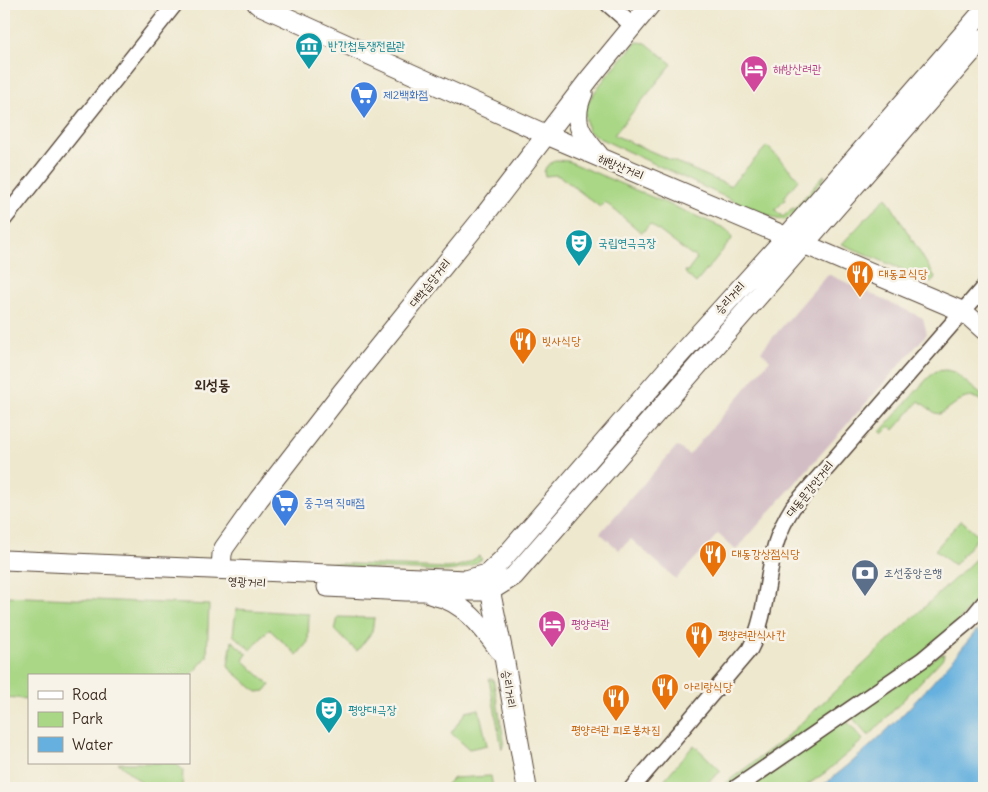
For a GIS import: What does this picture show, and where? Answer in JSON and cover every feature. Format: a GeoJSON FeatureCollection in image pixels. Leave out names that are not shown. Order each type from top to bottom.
{"type":"FeatureCollection","features":[{"type":"Feature","properties":{"kind":"main road","name":"해방산거리"},"geometry":{"type":"LineString","coordinates":[[257,4],[547,135],[964,312],[984,330]]}},
{"type":"Feature","properties":{"kind":"main road","name":"대학습당거리"},"geometry":{"type":"LineString","coordinates":[[221,569],[224,548],[259,499],[342,392],[484,216],[590,78],[652,4]]}},
{"type":"Feature","properties":{"kind":"main road","name":"승리거리"},"geometry":{"type":"LineString","coordinates":[[527,788],[489,582],[514,576],[571,512],[984,10]]}},
{"type":"Feature","properties":{"kind":"main road","name":"승리거리"},"geometry":{"type":"LineString","coordinates":[[794,241],[874,166],[984,38]]}},
{"type":"Feature","properties":{"kind":"main road"},"geometry":{"type":"LineString","coordinates":[[590,78],[579,102],[576,118],[584,138],[604,159]]}},
{"type":"Feature","properties":{"kind":"main road","name":"영광거리"},"geometry":{"type":"LineString","coordinates":[[4,560],[489,582]]}},
{"type":"Feature","properties":{"kind":"main road","name":"영광거리"},"geometry":{"type":"LineString","coordinates":[[4,571],[220,580],[406,591],[489,582]]}},
{"type":"Feature","properties":{"kind":"main road"},"geometry":{"type":"LineString","coordinates":[[406,591],[436,596],[466,611],[483,628],[504,657]]}},
{"type":"Feature","properties":{"kind":"street"},"geometry":{"type":"LineString","coordinates":[[4,219],[175,4]]}},
{"type":"Feature","properties":{"kind":"street"},"geometry":{"type":"LineString","coordinates":[[608,4],[633,26]]}},
{"type":"Feature","properties":{"kind":"street","name":"대동문강안거리"},"geometry":{"type":"LineString","coordinates":[[632,788],[750,649],[759,630],[776,542],[784,522],[793,507],[984,287]]}},
{"type":"Feature","properties":{"kind":"street"},"geometry":{"type":"LineString","coordinates":[[736,788],[922,660],[970,620],[984,603]]}},
{"type":"Feature","properties":{"kind":"shaded area"},"geometry":{"type":"Polygon","coordinates":[[[828,274],[923,318],[927,334],[736,550],[718,534],[676,579],[631,539],[619,550],[600,533],[677,446],[689,455],[770,360],[761,351],[828,274]]]}},
{"type":"Feature","properties":{"kind":"green space"},"geometry":{"type":"Polygon","coordinates":[[[637,42],[646,43],[672,64],[614,135],[730,186],[767,146],[799,179],[784,197],[785,200],[775,210],[783,217],[791,209],[795,208],[824,175],[825,177],[794,213],[785,220],[777,219],[734,201],[599,138],[588,131],[584,109],[602,82],[637,42]]]}},
{"type":"Feature","properties":{"kind":"green space"},"geometry":{"type":"Polygon","coordinates":[[[555,160],[568,161],[724,228],[730,233],[732,239],[696,283],[685,271],[688,271],[697,259],[694,255],[692,256],[650,224],[642,233],[605,202],[600,207],[561,177],[556,175],[545,176],[546,167],[555,160]]]}},
{"type":"Feature","properties":{"kind":"green space"},"geometry":{"type":"Polygon","coordinates":[[[886,197],[935,277],[932,282],[842,244],[886,197]]]}},
{"type":"Feature","properties":{"kind":"green space"},"geometry":{"type":"Polygon","coordinates":[[[946,370],[954,372],[984,397],[984,403],[972,397],[967,398],[940,414],[935,413],[919,401],[894,430],[890,426],[882,434],[880,432],[927,379],[936,371],[946,370]]]}},
{"type":"Feature","properties":{"kind":"green space"},"geometry":{"type":"Polygon","coordinates":[[[961,520],[979,536],[954,565],[935,550],[961,520]]]}},
{"type":"Feature","properties":{"kind":"green space"},"geometry":{"type":"Polygon","coordinates":[[[984,551],[984,590],[947,634],[918,658],[726,788],[719,788],[783,740],[984,551]]]}},
{"type":"Feature","properties":{"kind":"green space"},"geometry":{"type":"Polygon","coordinates":[[[479,556],[482,559],[478,562],[461,569],[446,571],[303,566],[303,562],[447,568],[464,564],[479,556]]]}},
{"type":"Feature","properties":{"kind":"green space"},"geometry":{"type":"Polygon","coordinates":[[[4,596],[209,605],[207,657],[190,676],[190,674],[28,674],[28,699],[4,697],[4,596]]]}},
{"type":"Feature","properties":{"kind":"green space"},"geometry":{"type":"Polygon","coordinates":[[[236,609],[309,614],[308,642],[297,655],[269,629],[251,650],[233,635],[236,609]]]}},
{"type":"Feature","properties":{"kind":"green space"},"geometry":{"type":"Polygon","coordinates":[[[338,617],[374,618],[372,632],[357,651],[335,631],[338,617]]]}},
{"type":"Feature","properties":{"kind":"green space"},"geometry":{"type":"Polygon","coordinates":[[[232,641],[247,654],[243,660],[270,685],[265,691],[257,692],[230,669],[228,665],[232,641]]]}},
{"type":"Feature","properties":{"kind":"green space"},"geometry":{"type":"Polygon","coordinates":[[[941,654],[944,654],[943,658],[870,735],[851,716],[941,654]]]}},
{"type":"Feature","properties":{"kind":"green space"},"geometry":{"type":"Polygon","coordinates":[[[489,679],[493,679],[504,741],[502,749],[489,679]]]}},
{"type":"Feature","properties":{"kind":"green space"},"geometry":{"type":"Polygon","coordinates":[[[479,709],[487,745],[469,749],[451,733],[466,712],[479,709]]]}},
{"type":"Feature","properties":{"kind":"green space"},"geometry":{"type":"Polygon","coordinates":[[[845,719],[863,740],[826,772],[803,788],[746,788],[845,719]]]}},
{"type":"Feature","properties":{"kind":"green space"},"geometry":{"type":"Polygon","coordinates":[[[694,745],[721,771],[701,788],[657,788],[694,745]]]}},
{"type":"Feature","properties":{"kind":"green space"},"geometry":{"type":"Polygon","coordinates":[[[119,764],[176,764],[183,770],[182,788],[148,788],[119,764]]]}},
{"type":"Feature","properties":{"kind":"green space"},"geometry":{"type":"Polygon","coordinates":[[[491,776],[493,788],[443,788],[453,778],[491,776]]]}},
{"type":"Feature","properties":{"kind":"water"},"geometry":{"type":"Polygon","coordinates":[[[977,630],[984,634],[984,788],[819,788],[862,753],[903,714],[977,630]]]}},
{"type":"Feature","properties":{"kind":"place","name":"반간첩투쟁전람관"},"geometry":{"type":"Point","coordinates":[309,70]}},
{"type":"Feature","properties":{"kind":"place","name":"해방산려관"},"geometry":{"type":"Point","coordinates":[754,93]}},
{"type":"Feature","properties":{"kind":"place","name":"제2백화점"},"geometry":{"type":"Point","coordinates":[364,119]}},
{"type":"Feature","properties":{"kind":"place","name":"국립연극극장"},"geometry":{"type":"Point","coordinates":[579,267]}},
{"type":"Feature","properties":{"kind":"place","name":"대동교식당"},"geometry":{"type":"Point","coordinates":[860,298]}},
{"type":"Feature","properties":{"kind":"place","name":"빗사식당"},"geometry":{"type":"Point","coordinates":[523,365]}},
{"type":"Feature","properties":{"kind":"place","name":"중구역 직매점"},"geometry":{"type":"Point","coordinates":[285,527]}},
{"type":"Feature","properties":{"kind":"place","name":"대동강상점식당"},"geometry":{"type":"Point","coordinates":[713,578]}},
{"type":"Feature","properties":{"kind":"place","name":"조선중앙은행"},"geometry":{"type":"Point","coordinates":[865,597]}},
{"type":"Feature","properties":{"kind":"place","name":"평양려관"},"geometry":{"type":"Point","coordinates":[552,648]}},
{"type":"Feature","properties":{"kind":"place","name":"평양려관식사칸"},"geometry":{"type":"Point","coordinates":[699,659]}},
{"type":"Feature","properties":{"kind":"place","name":"아리랑식당"},"geometry":{"type":"Point","coordinates":[665,711]}},
{"type":"Feature","properties":{"kind":"place","name":"평양려관 피로봉차집"},"geometry":{"type":"Point","coordinates":[616,722]}},
{"type":"Feature","properties":{"kind":"place","name":"평양대극장"},"geometry":{"type":"Point","coordinates":[329,734]}},
{"type":"Feature","properties":{"kind":"district","name":"외성동"},"geometry":{"type":"Point","coordinates":[212,385]}}]}
